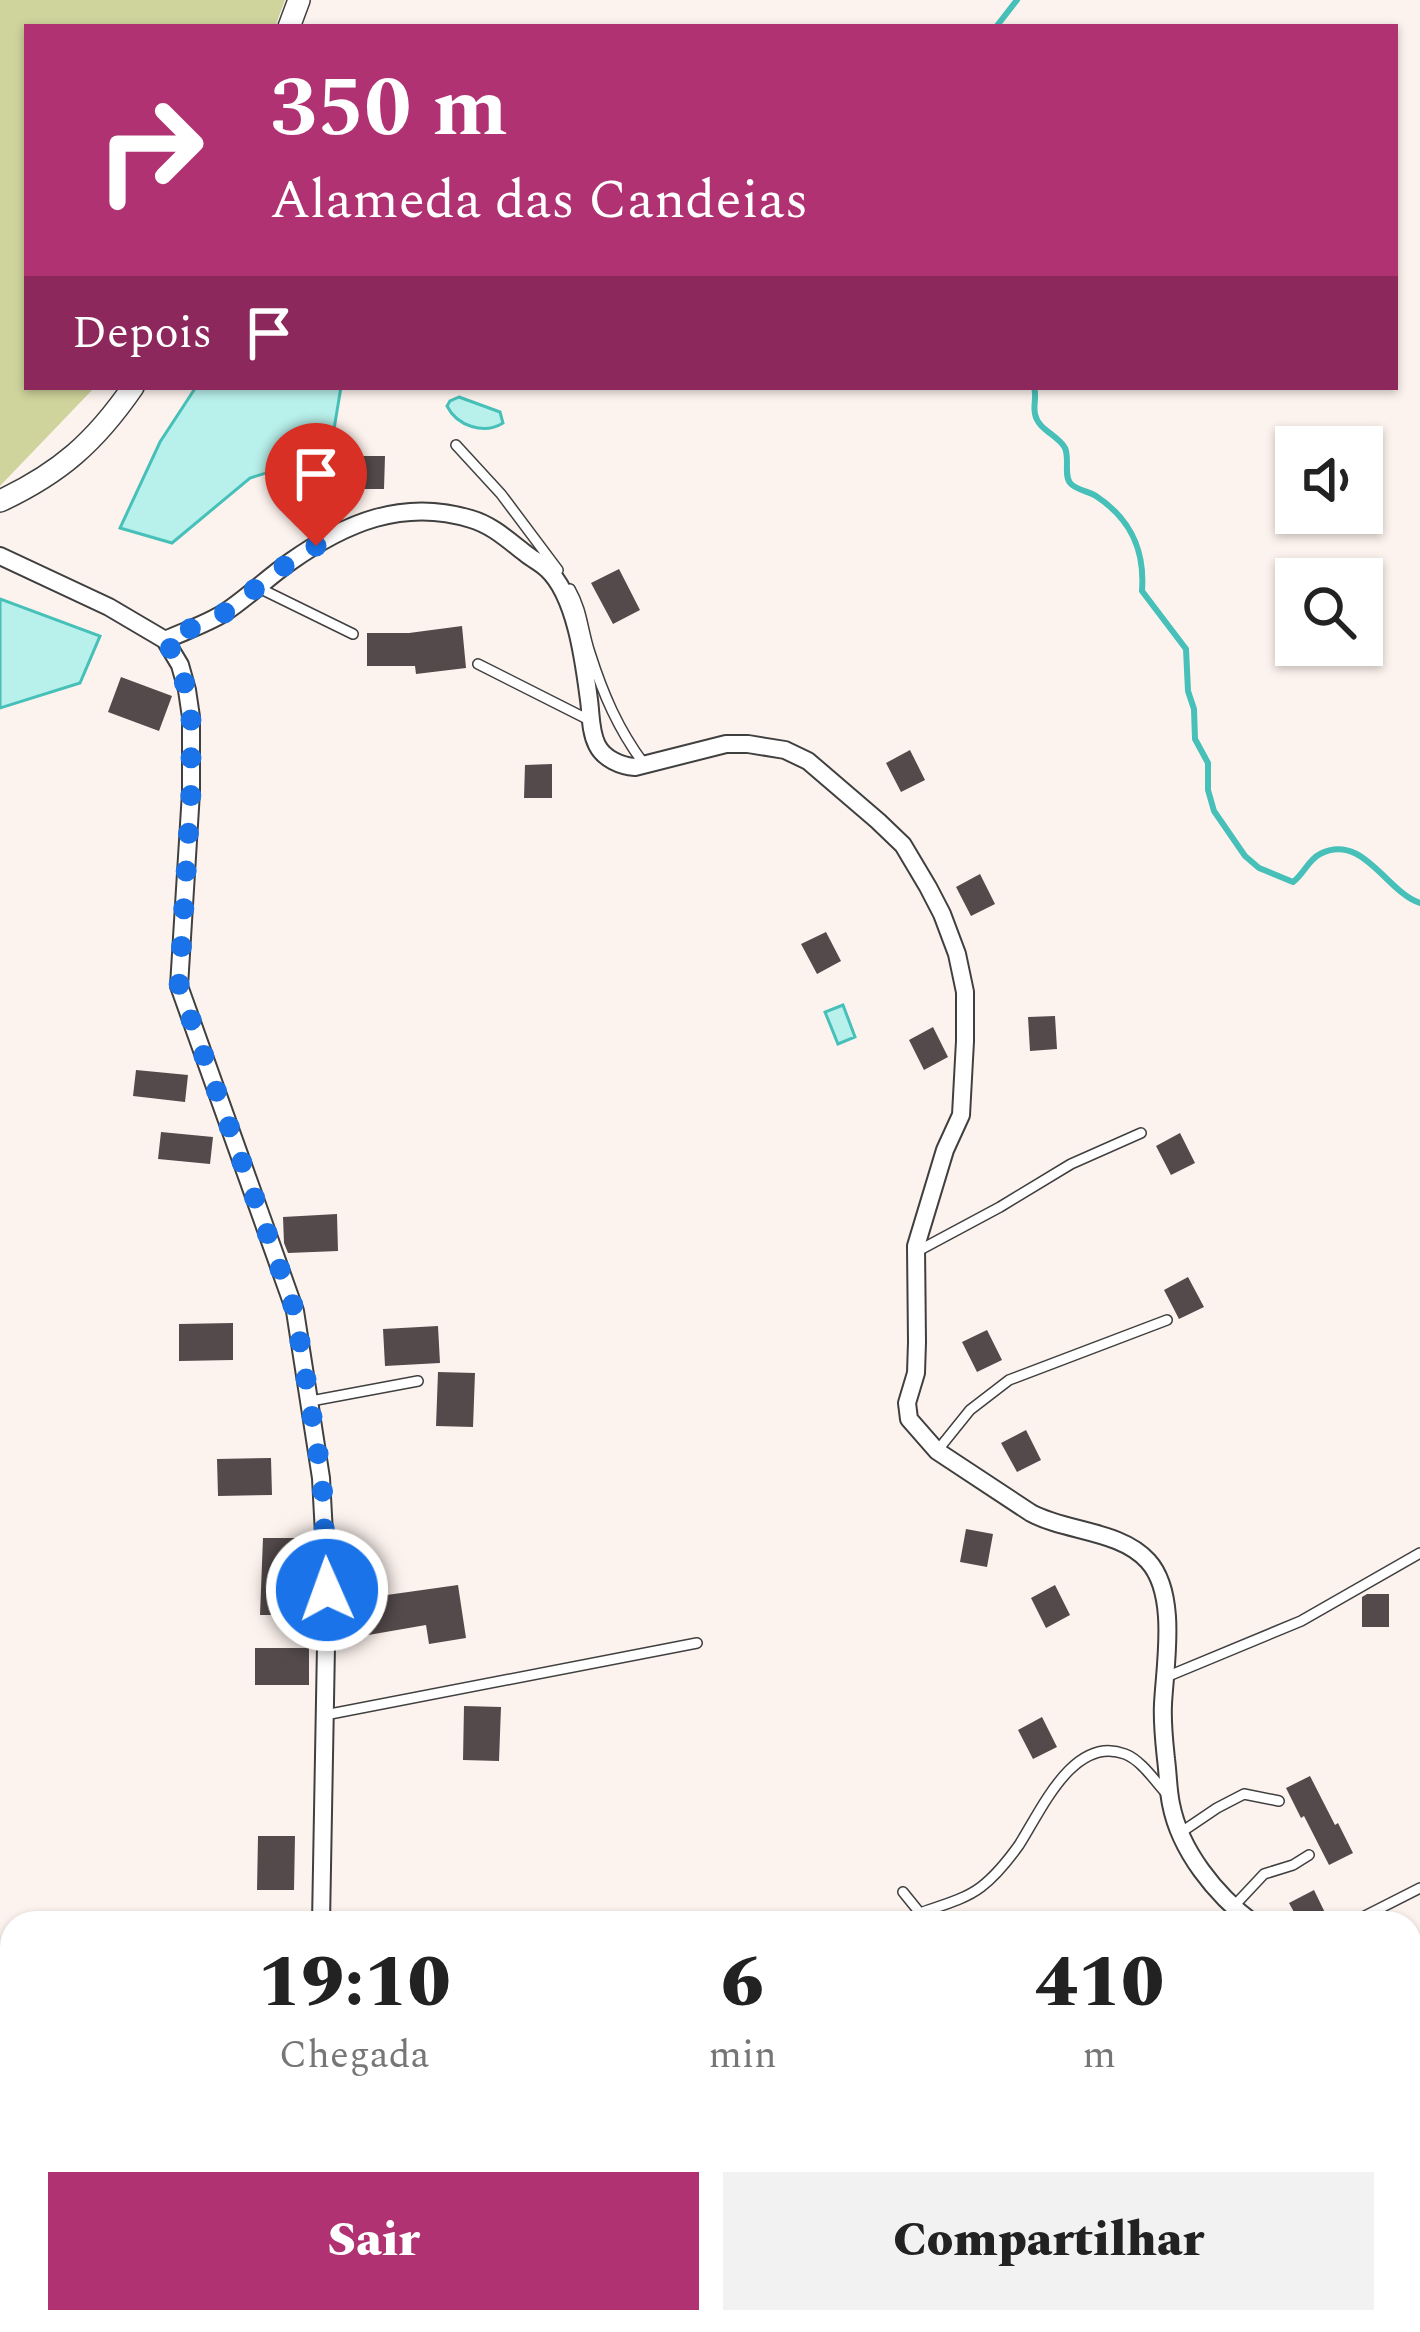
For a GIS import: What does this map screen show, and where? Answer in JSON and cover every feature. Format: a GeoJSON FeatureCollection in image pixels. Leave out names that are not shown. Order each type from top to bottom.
{"type":"FeatureCollection","features":[{"type":"Feature","properties":{"kind":"street"},"geometry":{"type":"LineString","coordinates":[[0,501],[73,458],[131,390]]}},
{"type":"Feature","properties":{"kind":"street"},"geometry":{"type":"LineString","coordinates":[[165,640],[223,614],[292,560],[351,526],[380,515],[435,510],[476,520],[549,570],[560,588],[570,610],[591,721],[603,753],[622,766],[726,744],[785,750],[808,761],[902,844],[942,914],[965,992],[961,1115],[945,1150],[916,1252],[916,1373],[907,1403],[909,1419],[937,1451],[1045,1521],[1126,1544],[1148,1560],[1166,1610],[1162,1725],[1170,1796],[1180,1833],[1198,1867],[1240,1911]]}},
{"type":"Feature","properties":{"kind":"street"},"geometry":{"type":"LineString","coordinates":[[0,556],[110,607],[165,640],[181,665],[191,717],[191,793],[179,986],[295,1311],[322,1478],[326,1544],[321,1911]]}},
{"type":"Feature","properties":{"kind":"lane"},"geometry":{"type":"LineString","coordinates":[[457,445],[502,494],[581,608],[587,646],[614,719],[644,764]]}},
{"type":"Feature","properties":{"kind":"lane"},"geometry":{"type":"LineString","coordinates":[[257,587],[353,634]]}},
{"type":"Feature","properties":{"kind":"lane"},"geometry":{"type":"LineString","coordinates":[[478,664],[591,721]]}},
{"type":"Feature","properties":{"kind":"lane"},"geometry":{"type":"LineString","coordinates":[[916,1252],[1071,1164],[1141,1133]]}},
{"type":"Feature","properties":{"kind":"lane"},"geometry":{"type":"LineString","coordinates":[[937,1451],[970,1410],[1009,1380],[1167,1320]]}},
{"type":"Feature","properties":{"kind":"lane"},"geometry":{"type":"LineString","coordinates":[[311,1401],[418,1381]]}},
{"type":"Feature","properties":{"kind":"lane"},"geometry":{"type":"LineString","coordinates":[[1166,1677],[1301,1621],[1420,1553]]}},
{"type":"Feature","properties":{"kind":"lane"},"geometry":{"type":"LineString","coordinates":[[325,1715],[697,1643]]}},
{"type":"Feature","properties":{"kind":"lane"},"geometry":{"type":"LineString","coordinates":[[922,1911],[980,1888],[1016,1849],[1069,1768],[1098,1753],[1125,1754],[1170,1796]]}},
{"type":"Feature","properties":{"kind":"lane"},"geometry":{"type":"LineString","coordinates":[[1180,1833],[1244,1794],[1279,1801]]}},
{"type":"Feature","properties":{"kind":"lane"},"geometry":{"type":"LineString","coordinates":[[1234,1906],[1264,1874],[1309,1855]]}},
{"type":"Feature","properties":{"kind":"lane"},"geometry":{"type":"LineString","coordinates":[[1375,1911],[1420,1888]]}},
{"type":"Feature","properties":{"kind":"lane"},"geometry":{"type":"LineString","coordinates":[[903,1892],[919,1911]]}},
{"type":"Feature","properties":{"kind":"green space"},"geometry":{"type":"Polygon","coordinates":[[[0,0],[285,0],[276,24],[24,24],[24,390],[92,390],[0,486],[0,0]]]}},
{"type":"Feature","properties":{"kind":"water"},"geometry":{"type":"Polygon","coordinates":[[[194,390],[340,390],[330,453],[250,478],[172,543],[120,528],[160,442],[194,390]]]}},
{"type":"Feature","properties":{"kind":"water"},"geometry":{"type":"Polygon","coordinates":[[[459,397],[500,412],[503,423],[480,428],[464,423],[447,406],[459,397]]]}},
{"type":"Feature","properties":{"kind":"water"},"geometry":{"type":"Polygon","coordinates":[[[0,599],[100,636],[80,683],[0,708],[0,599]]]}},
{"type":"Feature","properties":{"kind":"water"},"geometry":{"type":"Polygon","coordinates":[[[843,1005],[855,1037],[838,1044],[825,1012],[843,1005]]]}},
{"type":"Feature","properties":{"kind":"building"},"geometry":{"type":"Polygon","coordinates":[[[357,456],[385,456],[384,489],[357,489],[357,456]]]}},
{"type":"Feature","properties":{"kind":"building"},"geometry":{"type":"Polygon","coordinates":[[[619,569],[640,610],[613,624],[591,583],[619,569]]]}},
{"type":"Feature","properties":{"kind":"building"},"geometry":{"type":"Polygon","coordinates":[[[462,626],[466,668],[416,674],[415,666],[367,666],[367,633],[462,626]]]}},
{"type":"Feature","properties":{"kind":"building"},"geometry":{"type":"Polygon","coordinates":[[[121,677],[172,696],[159,731],[108,712],[121,677]]]}},
{"type":"Feature","properties":{"kind":"building"},"geometry":{"type":"Polygon","coordinates":[[[910,750],[925,780],[901,792],[886,763],[910,750]]]}},
{"type":"Feature","properties":{"kind":"building"},"geometry":{"type":"Polygon","coordinates":[[[552,764],[552,798],[524,798],[525,765],[552,764]]]}},
{"type":"Feature","properties":{"kind":"building"},"geometry":{"type":"Polygon","coordinates":[[[980,874],[995,904],[971,916],[956,887],[980,874]]]}},
{"type":"Feature","properties":{"kind":"building"},"geometry":{"type":"Polygon","coordinates":[[[826,932],[841,961],[817,974],[801,944],[826,932]]]}},
{"type":"Feature","properties":{"kind":"building"},"geometry":{"type":"Polygon","coordinates":[[[1055,1016],[1057,1049],[1030,1051],[1028,1017],[1055,1016]]]}},
{"type":"Feature","properties":{"kind":"building"},"geometry":{"type":"Polygon","coordinates":[[[933,1027],[948,1057],[924,1070],[909,1040],[933,1027]]]}},
{"type":"Feature","properties":{"kind":"building"},"geometry":{"type":"Polygon","coordinates":[[[136,1070],[188,1075],[185,1102],[133,1096],[136,1070]]]}},
{"type":"Feature","properties":{"kind":"building"},"geometry":{"type":"Polygon","coordinates":[[[161,1132],[213,1137],[210,1164],[158,1159],[161,1132]]]}},
{"type":"Feature","properties":{"kind":"building"},"geometry":{"type":"Polygon","coordinates":[[[1180,1133],[1195,1163],[1171,1175],[1156,1146],[1180,1133]]]}},
{"type":"Feature","properties":{"kind":"building"},"geometry":{"type":"Polygon","coordinates":[[[337,1214],[338,1251],[288,1253],[283,1217],[337,1214]]]}},
{"type":"Feature","properties":{"kind":"building"},"geometry":{"type":"Polygon","coordinates":[[[1188,1277],[1204,1307],[1179,1319],[1164,1290],[1188,1277]]]}},
{"type":"Feature","properties":{"kind":"building"},"geometry":{"type":"Polygon","coordinates":[[[233,1323],[233,1360],[179,1361],[179,1324],[233,1323]]]}},
{"type":"Feature","properties":{"kind":"building"},"geometry":{"type":"Polygon","coordinates":[[[438,1326],[440,1363],[385,1366],[383,1329],[438,1326]]]}},
{"type":"Feature","properties":{"kind":"building"},"geometry":{"type":"Polygon","coordinates":[[[987,1330],[1002,1360],[977,1372],[962,1342],[987,1330]]]}},
{"type":"Feature","properties":{"kind":"building"},"geometry":{"type":"Polygon","coordinates":[[[438,1372],[475,1373],[473,1427],[436,1426],[438,1372]]]}},
{"type":"Feature","properties":{"kind":"building"},"geometry":{"type":"Polygon","coordinates":[[[1026,1430],[1041,1460],[1017,1472],[1001,1443],[1026,1430]]]}},
{"type":"Feature","properties":{"kind":"building"},"geometry":{"type":"Polygon","coordinates":[[[271,1458],[272,1495],[218,1496],[217,1459],[271,1458]]]}},
{"type":"Feature","properties":{"kind":"building"},"geometry":{"type":"Polygon","coordinates":[[[966,1529],[993,1534],[987,1567],[960,1562],[966,1529]]]}},
{"type":"Feature","properties":{"kind":"building"},"geometry":{"type":"Polygon","coordinates":[[[263,1538],[311,1538],[314,1615],[260,1615],[263,1538]]]}},
{"type":"Feature","properties":{"kind":"building"},"geometry":{"type":"Polygon","coordinates":[[[458,1585],[466,1638],[429,1644],[426,1625],[351,1638],[344,1601],[458,1585]]]}},
{"type":"Feature","properties":{"kind":"building"},"geometry":{"type":"Polygon","coordinates":[[[1055,1585],[1070,1615],[1046,1628],[1031,1598],[1055,1585]]]}},
{"type":"Feature","properties":{"kind":"building"},"geometry":{"type":"Polygon","coordinates":[[[1389,1594],[1389,1627],[1362,1627],[1362,1597],[1389,1594]]]}},
{"type":"Feature","properties":{"kind":"building"},"geometry":{"type":"Polygon","coordinates":[[[255,1648],[309,1648],[309,1685],[255,1685],[255,1648]]]}},
{"type":"Feature","properties":{"kind":"building"},"geometry":{"type":"Polygon","coordinates":[[[464,1706],[501,1707],[499,1761],[463,1760],[464,1706]]]}},
{"type":"Feature","properties":{"kind":"building"},"geometry":{"type":"Polygon","coordinates":[[[1042,1717],[1057,1747],[1033,1759],[1018,1730],[1042,1717]]]}},
{"type":"Feature","properties":{"kind":"building"},"geometry":{"type":"Polygon","coordinates":[[[1310,1776],[1353,1853],[1329,1865],[1286,1788],[1310,1776]]]}},
{"type":"Feature","properties":{"kind":"building"},"geometry":{"type":"Polygon","coordinates":[[[258,1836],[295,1836],[294,1890],[257,1890],[258,1836]]]}},
{"type":"Feature","properties":{"kind":"building"},"geometry":{"type":"Polygon","coordinates":[[[1314,1890],[1324,1911],[1293,1911],[1289,1903],[1314,1890]]]}},
{"type":"Feature","properties":{"kind":"waterway"},"geometry":{"type":"LineString","coordinates":[[998,24],[1017,0]]}},
{"type":"Feature","properties":{"kind":"waterway"},"geometry":{"type":"LineString","coordinates":[[1034,390],[1037,420],[1065,448],[1069,481],[1108,505],[1127,525],[1141,562],[1142,591],[1186,649],[1195,739],[1208,763],[1208,790],[1214,811],[1245,856],[1259,868],[1293,882],[1320,854],[1349,851],[1420,903]]}},
{"type":"Feature","properties":{"kind":"route"},"geometry":{"type":"LineString","coordinates":[[316,546],[223,614],[165,640],[181,665],[191,717],[179,986],[295,1311],[322,1478],[327,1590]]}}]}
